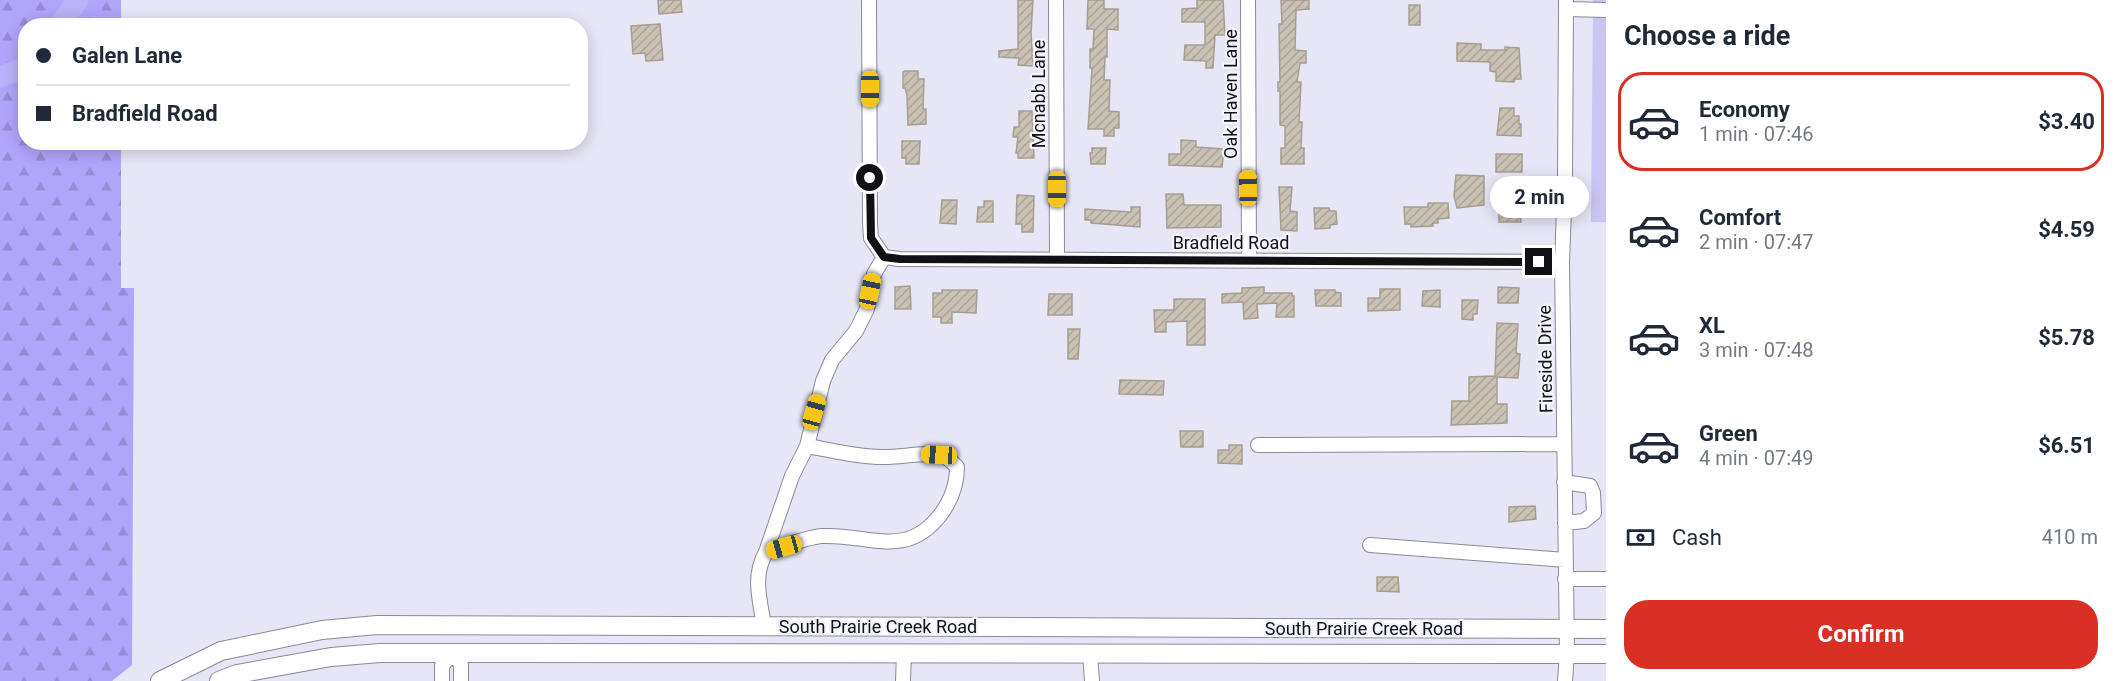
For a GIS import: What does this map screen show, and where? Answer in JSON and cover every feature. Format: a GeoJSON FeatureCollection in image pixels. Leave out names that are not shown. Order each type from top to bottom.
{"type":"FeatureCollection","features":[{"type":"Feature","properties":{"kind":"main road","name":"South Prairie Creek Road"},"geometry":{"type":"LineString","coordinates":[[160,681],[221,651],[322,630],[377,625],[1606,629]]}},
{"type":"Feature","properties":{"kind":"main road"},"geometry":{"type":"LineString","coordinates":[[454,625],[454,653]]}},
{"type":"Feature","properties":{"kind":"main road","name":"South Prairie Creek Road"},"geometry":{"type":"LineString","coordinates":[[219,681],[237,674],[331,657],[380,653],[1606,654]]}},
{"type":"Feature","properties":{"kind":"street"},"geometry":{"type":"LineString","coordinates":[[764,626],[757,576],[760,562],[766,552],[792,476],[807,446],[823,381],[832,360],[856,331],[867,309],[874,274],[884,257],[871,238],[870,223],[869,0]]}},
{"type":"Feature","properties":{"kind":"street","name":"Mcnabb Lane"},"geometry":{"type":"LineString","coordinates":[[1056,0],[1057,259]]}},
{"type":"Feature","properties":{"kind":"street","name":"Oak Haven Lane"},"geometry":{"type":"LineString","coordinates":[[1248,0],[1249,259]]}},
{"type":"Feature","properties":{"kind":"street"},"geometry":{"type":"LineString","coordinates":[[1566,5],[1606,10]]}},
{"type":"Feature","properties":{"kind":"street","name":"Fireside Drive"},"geometry":{"type":"LineString","coordinates":[[1565,681],[1562,262],[1566,5]]}},
{"type":"Feature","properties":{"kind":"street","name":"Bradfield Road"},"geometry":{"type":"LineString","coordinates":[[884,257],[900,259],[1562,262]]}},
{"type":"Feature","properties":{"kind":"street"},"geometry":{"type":"LineString","coordinates":[[1258,445],[1564,444]]}},
{"type":"Feature","properties":{"kind":"street"},"geometry":{"type":"LineString","coordinates":[[766,552],[822,536],[900,542],[912,539],[933,524],[948,504],[957,484],[957,467],[949,458],[939,455],[879,458],[807,446]]}},
{"type":"Feature","properties":{"kind":"street"},"geometry":{"type":"LineString","coordinates":[[1564,482],[1590,486],[1600,503],[1590,518],[1584,521],[1564,523]]}},
{"type":"Feature","properties":{"kind":"street"},"geometry":{"type":"LineString","coordinates":[[1370,545],[1565,560]]}},
{"type":"Feature","properties":{"kind":"street"},"geometry":{"type":"LineString","coordinates":[[1565,579],[1606,579]]}},
{"type":"Feature","properties":{"kind":"street"},"geometry":{"type":"LineString","coordinates":[[442,681],[442,665],[454,653],[461,665],[461,681]]}},
{"type":"Feature","properties":{"kind":"street"},"geometry":{"type":"LineString","coordinates":[[903,681],[904,653]]}},
{"type":"Feature","properties":{"kind":"street"},"geometry":{"type":"LineString","coordinates":[[1090,653],[1092,681]]}},
{"type":"Feature","properties":{"kind":"shaded area"},"geometry":{"type":"Polygon","coordinates":[[[1593,0],[1606,0],[1606,222],[1591,222],[1593,0]]]}},
{"type":"Feature","properties":{"kind":"green space"},"geometry":{"type":"Polygon","coordinates":[[[0,0],[121,0],[121,18],[18,18],[18,150],[121,150],[121,288],[134,288],[132,665],[112,681],[0,681],[0,0]]]}},
{"type":"Feature","properties":{"kind":"building"},"geometry":{"type":"Polygon","coordinates":[[[658,0],[681,0],[682,12],[659,14],[658,0]]]}},
{"type":"Feature","properties":{"kind":"building"},"geometry":{"type":"Polygon","coordinates":[[[1018,0],[1033,0],[1031,33],[1033,66],[1018,65],[1019,58],[999,57],[999,51],[1018,49],[1018,0]]]}},
{"type":"Feature","properties":{"kind":"building"},"geometry":{"type":"Polygon","coordinates":[[[1088,0],[1104,0],[1104,9],[1118,9],[1118,30],[1107,29],[1104,80],[1110,80],[1109,111],[1119,112],[1119,128],[1114,128],[1114,136],[1104,136],[1104,129],[1088,129],[1092,68],[1090,68],[1090,49],[1093,49],[1094,29],[1087,29],[1088,0]]]}},
{"type":"Feature","properties":{"kind":"building"},"geometry":{"type":"Polygon","coordinates":[[[1197,0],[1223,0],[1225,35],[1215,35],[1213,68],[1206,68],[1206,61],[1184,60],[1185,45],[1205,45],[1205,22],[1182,22],[1182,9],[1197,8],[1197,0]]]}},
{"type":"Feature","properties":{"kind":"building"},"geometry":{"type":"Polygon","coordinates":[[[1281,0],[1309,0],[1309,9],[1296,10],[1295,50],[1306,51],[1306,63],[1300,63],[1297,82],[1301,82],[1299,122],[1302,122],[1301,148],[1304,148],[1304,164],[1281,164],[1281,148],[1285,148],[1285,126],[1280,125],[1280,91],[1278,91],[1281,0]]]}},
{"type":"Feature","properties":{"kind":"building"},"geometry":{"type":"Polygon","coordinates":[[[1409,5],[1420,5],[1420,25],[1409,25],[1409,5]]]}},
{"type":"Feature","properties":{"kind":"building"},"geometry":{"type":"Polygon","coordinates":[[[660,24],[663,60],[646,61],[645,53],[633,54],[631,26],[660,24]]]}},
{"type":"Feature","properties":{"kind":"building"},"geometry":{"type":"Polygon","coordinates":[[[1457,43],[1481,44],[1481,50],[1519,48],[1521,79],[1515,79],[1514,82],[1496,81],[1496,72],[1490,71],[1490,62],[1457,61],[1457,43]]]}},
{"type":"Feature","properties":{"kind":"building"},"geometry":{"type":"Polygon","coordinates":[[[918,71],[918,79],[924,79],[923,109],[926,109],[926,124],[908,125],[907,95],[903,88],[903,72],[918,71]]]}},
{"type":"Feature","properties":{"kind":"building"},"geometry":{"type":"Polygon","coordinates":[[[1500,108],[1514,108],[1514,116],[1519,116],[1519,124],[1521,124],[1521,136],[1497,135],[1500,108]]]}},
{"type":"Feature","properties":{"kind":"building"},"geometry":{"type":"Polygon","coordinates":[[[1019,111],[1032,111],[1034,158],[1018,158],[1018,153],[1016,153],[1018,137],[1013,137],[1014,127],[1019,127],[1019,111]]]}},
{"type":"Feature","properties":{"kind":"building"},"geometry":{"type":"Polygon","coordinates":[[[1181,140],[1196,141],[1196,147],[1224,149],[1222,167],[1169,165],[1169,154],[1181,154],[1181,140]]]}},
{"type":"Feature","properties":{"kind":"building"},"geometry":{"type":"Polygon","coordinates":[[[902,141],[920,141],[919,164],[906,164],[906,158],[902,158],[902,141]]]}},
{"type":"Feature","properties":{"kind":"building"},"geometry":{"type":"Polygon","coordinates":[[[1092,148],[1106,148],[1105,164],[1091,164],[1092,148]]]}},
{"type":"Feature","properties":{"kind":"building"},"geometry":{"type":"Polygon","coordinates":[[[1496,154],[1522,154],[1522,172],[1496,172],[1496,154]]]}},
{"type":"Feature","properties":{"kind":"building"},"geometry":{"type":"Polygon","coordinates":[[[1456,175],[1484,176],[1484,205],[1457,208],[1454,196],[1456,175]]]}},
{"type":"Feature","properties":{"kind":"building"},"geometry":{"type":"Polygon","coordinates":[[[1279,187],[1292,187],[1290,211],[1297,212],[1297,231],[1281,230],[1279,187]]]}},
{"type":"Feature","properties":{"kind":"building"},"geometry":{"type":"Polygon","coordinates":[[[1166,194],[1183,194],[1184,205],[1221,205],[1221,227],[1167,228],[1166,194]]]}},
{"type":"Feature","properties":{"kind":"building"},"geometry":{"type":"Polygon","coordinates":[[[1017,195],[1034,196],[1033,232],[1022,232],[1022,224],[1016,224],[1017,195]]]}},
{"type":"Feature","properties":{"kind":"building"},"geometry":{"type":"Polygon","coordinates":[[[1499,197],[1519,198],[1521,222],[1499,222],[1499,197]]]}},
{"type":"Feature","properties":{"kind":"building"},"geometry":{"type":"Polygon","coordinates":[[[942,200],[957,200],[956,224],[940,223],[942,200]]]}},
{"type":"Feature","properties":{"kind":"building"},"geometry":{"type":"Polygon","coordinates":[[[984,201],[993,201],[993,222],[977,222],[978,207],[984,207],[984,201]]]}},
{"type":"Feature","properties":{"kind":"building"},"geometry":{"type":"Polygon","coordinates":[[[1428,203],[1448,203],[1449,218],[1438,219],[1438,223],[1433,223],[1433,226],[1411,227],[1411,224],[1405,224],[1404,207],[1428,207],[1428,203]]]}},
{"type":"Feature","properties":{"kind":"building"},"geometry":{"type":"Polygon","coordinates":[[[1131,207],[1140,207],[1140,227],[1091,223],[1091,220],[1085,220],[1085,209],[1131,212],[1131,207]]]}},
{"type":"Feature","properties":{"kind":"building"},"geometry":{"type":"Polygon","coordinates":[[[1314,208],[1329,208],[1330,211],[1336,211],[1337,224],[1330,225],[1330,228],[1315,229],[1314,208]]]}},
{"type":"Feature","properties":{"kind":"building"},"geometry":{"type":"Polygon","coordinates":[[[910,286],[911,309],[895,309],[895,287],[910,286]]]}},
{"type":"Feature","properties":{"kind":"building"},"geometry":{"type":"Polygon","coordinates":[[[1264,287],[1264,293],[1292,293],[1294,317],[1276,317],[1277,303],[1257,304],[1258,318],[1244,319],[1243,302],[1222,303],[1222,294],[1242,293],[1242,288],[1264,287]]]}},
{"type":"Feature","properties":{"kind":"building"},"geometry":{"type":"Polygon","coordinates":[[[1498,287],[1519,288],[1518,303],[1498,303],[1498,287]]]}},
{"type":"Feature","properties":{"kind":"building"},"geometry":{"type":"Polygon","coordinates":[[[1380,289],[1400,289],[1400,310],[1368,311],[1368,298],[1380,298],[1380,289]]]}},
{"type":"Feature","properties":{"kind":"building"},"geometry":{"type":"Polygon","coordinates":[[[942,290],[977,290],[976,313],[952,312],[952,323],[941,323],[941,317],[933,317],[933,293],[942,293],[942,290]]]}},
{"type":"Feature","properties":{"kind":"building"},"geometry":{"type":"Polygon","coordinates":[[[1315,290],[1335,290],[1341,293],[1341,306],[1316,306],[1315,290]]]}},
{"type":"Feature","properties":{"kind":"building"},"geometry":{"type":"Polygon","coordinates":[[[1440,290],[1440,307],[1422,306],[1423,291],[1440,290]]]}},
{"type":"Feature","properties":{"kind":"building"},"geometry":{"type":"Polygon","coordinates":[[[1049,294],[1072,294],[1072,315],[1048,315],[1049,294]]]}},
{"type":"Feature","properties":{"kind":"building"},"geometry":{"type":"Polygon","coordinates":[[[1174,299],[1205,299],[1205,345],[1187,345],[1187,321],[1166,322],[1166,332],[1155,332],[1154,310],[1174,310],[1174,299]]]}},
{"type":"Feature","properties":{"kind":"building"},"geometry":{"type":"Polygon","coordinates":[[[1462,300],[1478,300],[1477,314],[1473,314],[1473,320],[1462,319],[1462,300]]]}},
{"type":"Feature","properties":{"kind":"building"},"geometry":{"type":"Polygon","coordinates":[[[1497,323],[1518,324],[1516,353],[1520,354],[1518,378],[1497,377],[1497,404],[1507,404],[1507,423],[1451,425],[1452,401],[1469,401],[1469,377],[1495,376],[1497,323]]]}},
{"type":"Feature","properties":{"kind":"building"},"geometry":{"type":"Polygon","coordinates":[[[1068,329],[1080,329],[1078,359],[1068,359],[1068,329]]]}},
{"type":"Feature","properties":{"kind":"building"},"geometry":{"type":"Polygon","coordinates":[[[1120,380],[1164,381],[1163,395],[1119,394],[1120,380]]]}},
{"type":"Feature","properties":{"kind":"building"},"geometry":{"type":"Polygon","coordinates":[[[1180,431],[1203,431],[1203,447],[1181,447],[1180,431]]]}},
{"type":"Feature","properties":{"kind":"building"},"geometry":{"type":"Polygon","coordinates":[[[1229,445],[1242,445],[1242,464],[1218,463],[1218,450],[1229,450],[1229,445]]]}},
{"type":"Feature","properties":{"kind":"building"},"geometry":{"type":"Polygon","coordinates":[[[1535,506],[1536,519],[1509,522],[1509,507],[1535,506]]]}},
{"type":"Feature","properties":{"kind":"building"},"geometry":{"type":"Polygon","coordinates":[[[1377,577],[1398,577],[1399,592],[1377,591],[1377,577]]]}},
{"type":"Feature","properties":{"kind":"waterway"},"geometry":{"type":"LineString","coordinates":[[65,18],[78,0]]}},
{"type":"Feature","properties":{"kind":"waterway"},"geometry":{"type":"LineString","coordinates":[[0,77],[18,70]]}},
{"type":"Feature","properties":{"kind":"route"},"geometry":{"type":"LineString","coordinates":[[870,178],[871,238],[884,257],[900,259],[1539,262]]}}]}
